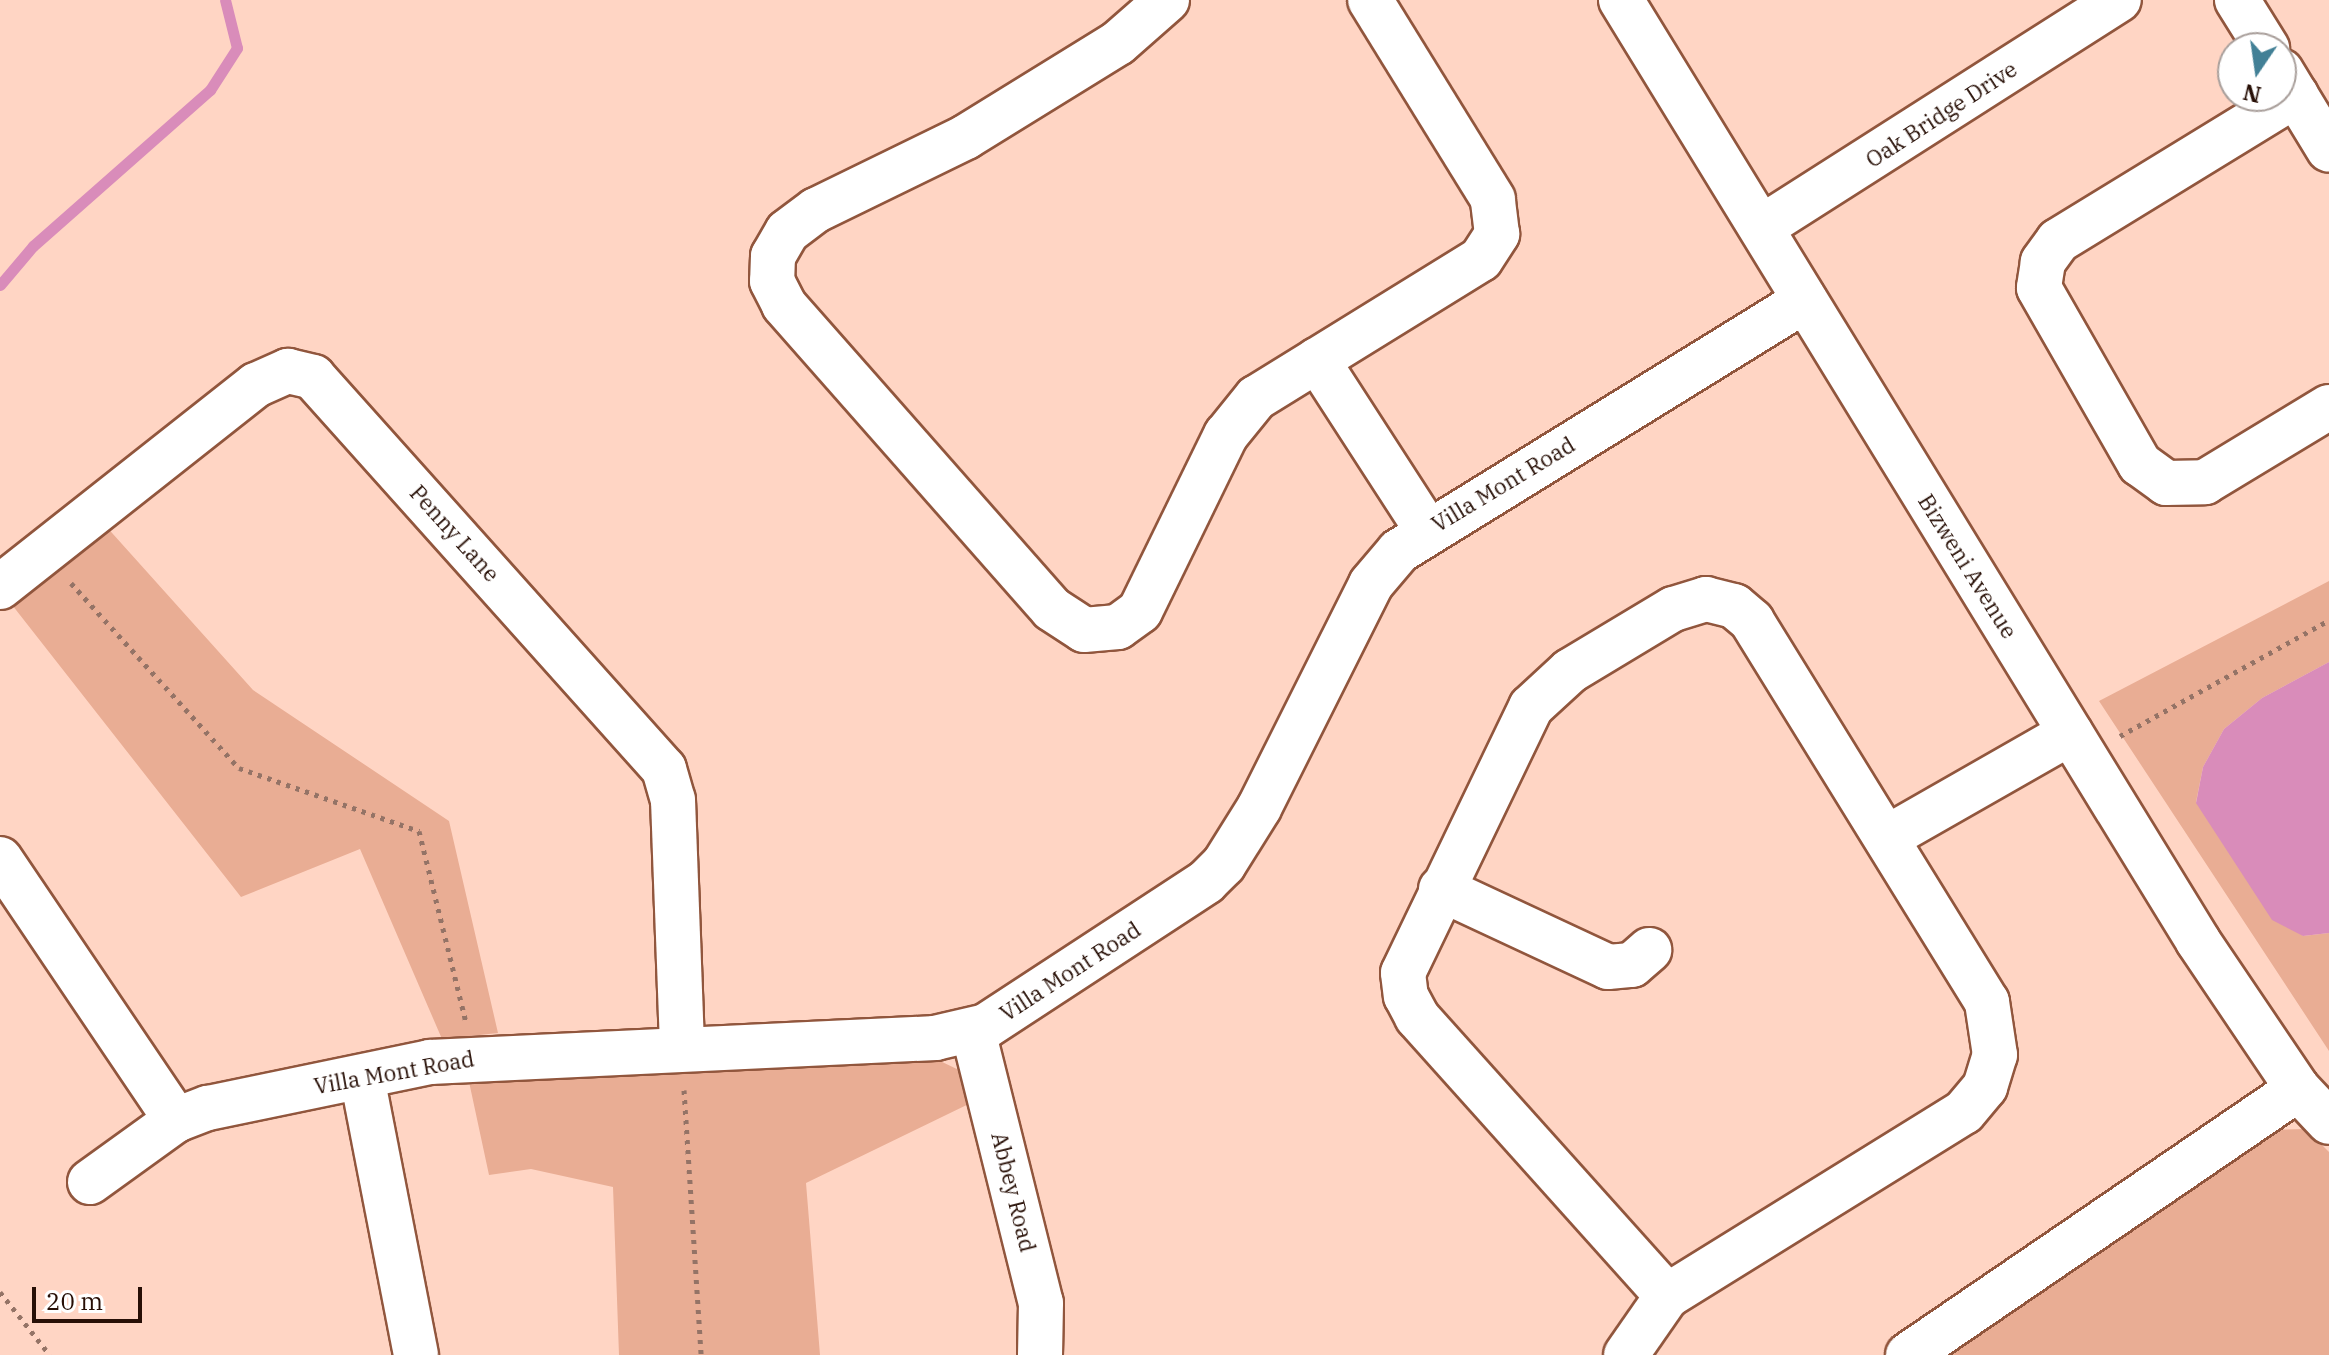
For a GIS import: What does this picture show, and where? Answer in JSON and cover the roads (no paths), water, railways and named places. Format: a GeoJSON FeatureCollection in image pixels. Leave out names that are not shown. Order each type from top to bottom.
{"type":"FeatureCollection","features":[{"type":"Feature","properties":{"kind":"street"},"geometry":{"type":"LineString","coordinates":[[1167,0],[1118,43],[966,137],[816,210],[776,246],[771,269],[776,294],[1052,609],[1084,630],[1118,627],[1140,611],[1232,423],[1256,398],[1481,259],[1499,223],[1493,199],[1370,0]]}},
{"type":"Feature","properties":{"kind":"street","name":"Bizweni Avenue"},"geometry":{"type":"LineString","coordinates":[[1621,0],[2198,941],[2298,1089],[2329,1122]]}},
{"type":"Feature","properties":{"kind":"street","name":"Oak Bridge Drive"},"geometry":{"type":"LineString","coordinates":[[1762,227],[2119,0]]}},
{"type":"Feature","properties":{"kind":"street"},"geometry":{"type":"LineString","coordinates":[[2237,0],[2257,32]]}},
{"type":"Feature","properties":{"kind":"street"},"geometry":{"type":"LineString","coordinates":[[2297,98],[2329,150]]}},
{"type":"Feature","properties":{"kind":"street"},"geometry":{"type":"LineString","coordinates":[[2246,112],[2058,241],[2043,262],[2039,288],[2140,464],[2166,483],[2205,482],[2329,407]]}},
{"type":"Feature","properties":{"kind":"street","name":"Villa Mont Road"},"geometry":{"type":"LineString","coordinates":[[90,1182],[176,1120],[208,1108],[475,1056],[935,1038],[973,1031],[1206,882],[1224,864],[1253,820],[1371,584],[1392,557],[1427,530],[1805,300]]}},
{"type":"Feature","properties":{"kind":"street"},"geometry":{"type":"LineString","coordinates":[[1317,360],[1427,530]]}},
{"type":"Feature","properties":{"kind":"street","name":"Penny Lane"},"geometry":{"type":"LineString","coordinates":[[0,587],[256,385],[288,371],[313,377],[664,769],[673,800],[682,1049]]}},
{"type":"Feature","properties":{"kind":"street"},"geometry":{"type":"LineString","coordinates":[[1626,1355],[1667,1296],[1964,1112],[1985,1087],[1996,1037],[1987,1002],[1752,621],[1734,606],[1706,599],[1673,609],[1570,671],[1531,707],[1406,962],[1403,985],[1411,1007],[1667,1296]]}},
{"type":"Feature","properties":{"kind":"street"},"geometry":{"type":"LineString","coordinates":[[1888,837],[2077,744]]}},
{"type":"Feature","properties":{"kind":"street"},"geometry":{"type":"LineString","coordinates":[[0,859],[176,1120]]}},
{"type":"Feature","properties":{"kind":"street"},"geometry":{"type":"LineString","coordinates":[[1441,889],[1608,967],[1632,965],[1649,950]]}},
{"type":"Feature","properties":{"kind":"street","name":"Abbey Road"},"geometry":{"type":"LineString","coordinates":[[973,1031],[1041,1303],[1040,1355]]}},
{"type":"Feature","properties":{"kind":"street"},"geometry":{"type":"LineString","coordinates":[[362,1077],[416,1355]]}},
{"type":"Feature","properties":{"kind":"street"},"geometry":{"type":"LineString","coordinates":[[1908,1355],[2298,1089]]}},
{"type":"Feature","properties":{"kind":"waterway"},"geometry":{"type":"LineString","coordinates":[[0,285],[33,246],[210,90],[237,48],[225,0]]}}]}
